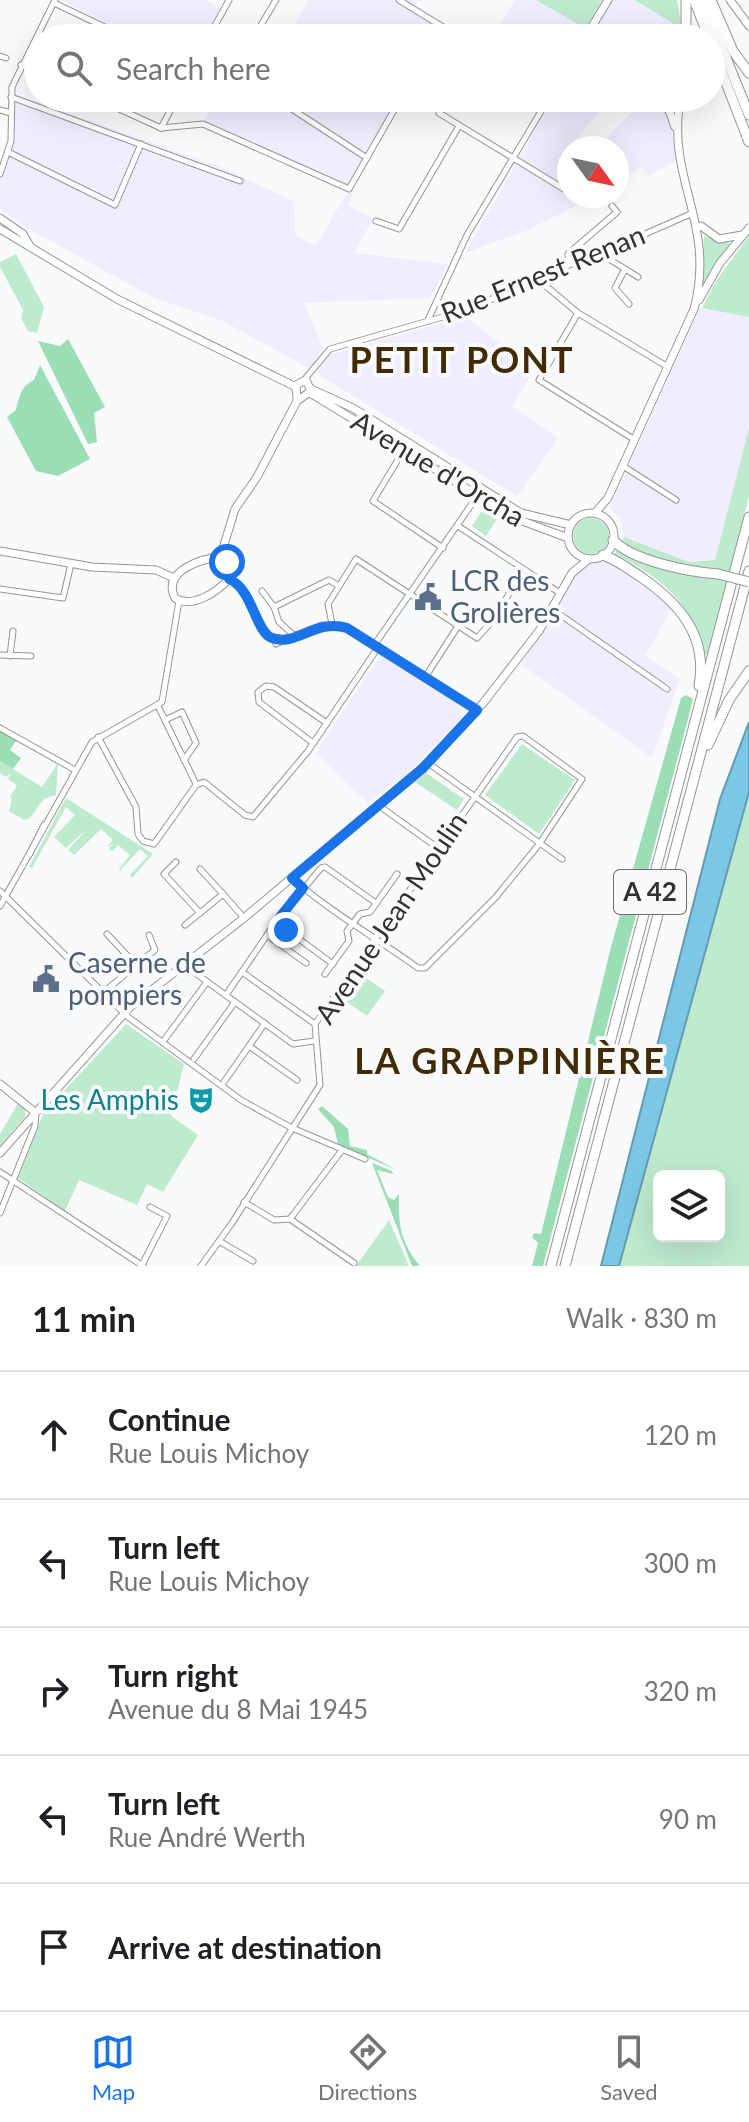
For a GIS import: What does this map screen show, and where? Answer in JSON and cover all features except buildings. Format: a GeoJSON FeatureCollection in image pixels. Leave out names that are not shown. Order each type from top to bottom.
{"type":"FeatureCollection","features":[{"type":"Feature","properties":{"kind":"highway"},"geometry":{"type":"LineString","coordinates":[[686,0],[686,24]]}},
{"type":"Feature","properties":{"kind":"highway"},"geometry":{"type":"LineString","coordinates":[[694,0],[703,24]]}},
{"type":"Feature","properties":{"kind":"highway"},"geometry":{"type":"LineString","coordinates":[[703,0],[713,24]]}},
{"type":"Feature","properties":{"kind":"highway"},"geometry":{"type":"LineString","coordinates":[[711,0],[722,24]]}},
{"type":"Feature","properties":{"kind":"highway"},"geometry":{"type":"LineString","coordinates":[[725,31],[737,58],[749,73]]}},
{"type":"Feature","properties":{"kind":"highway"},"geometry":{"type":"LineString","coordinates":[[725,55],[749,115]]}},
{"type":"Feature","properties":{"kind":"highway"},"geometry":{"type":"LineString","coordinates":[[737,58],[749,59]]}},
{"type":"Feature","properties":{"kind":"highway"},"geometry":{"type":"LineString","coordinates":[[725,80],[749,142]]}},
{"type":"Feature","properties":{"kind":"highway","name":"A 42"},"geometry":{"type":"LineString","coordinates":[[551,1266],[749,517]]}},
{"type":"Feature","properties":{"kind":"highway"},"geometry":{"type":"LineString","coordinates":[[613,540],[626,550],[685,571],[718,574],[749,582]]}},
{"type":"Feature","properties":{"kind":"highway"},"geometry":{"type":"LineString","coordinates":[[603,555],[644,579],[683,613],[691,626],[701,657],[700,704]]}},
{"type":"Feature","properties":{"kind":"highway","name":"A 42"},"geometry":{"type":"LineString","coordinates":[[565,1266],[749,571]]}},
{"type":"Feature","properties":{"kind":"highway"},"geometry":{"type":"LineString","coordinates":[[700,758],[749,671]]}},
{"type":"Feature","properties":{"kind":"main road"},"geometry":{"type":"LineString","coordinates":[[593,24],[608,0]]}},
{"type":"Feature","properties":{"kind":"main road"},"geometry":{"type":"LineString","coordinates":[[730,0],[749,26]]}},
{"type":"Feature","properties":{"kind":"main road"},"geometry":{"type":"LineString","coordinates":[[676,112],[679,159],[697,221],[702,266],[694,309]]}},
{"type":"Feature","properties":{"kind":"main road","name":"Avenue d'Orcha"},"geometry":{"type":"LineString","coordinates":[[0,218],[23,234],[31,248]]}},
{"type":"Feature","properties":{"kind":"main road"},"geometry":{"type":"LineString","coordinates":[[697,221],[712,237],[742,235]]}},
{"type":"Feature","properties":{"kind":"main road"},"geometry":{"type":"LineString","coordinates":[[595,513],[608,498],[694,309],[720,263],[749,228]]}},
{"type":"Feature","properties":{"kind":"main road","name":"Avenue d'Orcha"},"geometry":{"type":"LineString","coordinates":[[0,229],[117,299],[273,377],[353,408],[521,513],[571,525]]}},
{"type":"Feature","properties":{"kind":"main road","name":"Avenue d'Orcha"},"geometry":{"type":"LineString","coordinates":[[304,388],[517,519],[568,538]]}},
{"type":"Feature","properties":{"kind":"main road","name":"Rue Ernest Renan"},"geometry":{"type":"LineString","coordinates":[[220,558],[235,509],[257,477],[304,388]]}},
{"type":"Feature","properties":{"kind":"main road"},"geometry":{"type":"LineString","coordinates":[[572,573],[589,559],[603,555],[613,540],[607,520],[608,498]]}},
{"type":"Feature","properties":{"kind":"main road"},"geometry":{"type":"LineString","coordinates":[[589,559],[576,553],[568,538],[571,525],[582,515],[595,513],[607,520]]}},
{"type":"Feature","properties":{"kind":"main road"},"geometry":{"type":"LineString","coordinates":[[0,551],[71,564],[156,570],[174,578]]}},
{"type":"Feature","properties":{"kind":"main road"},"geometry":{"type":"LineString","coordinates":[[0,1153],[125,1013],[244,918],[428,763],[477,710],[552,609],[572,573],[576,553]]}},
{"type":"Feature","properties":{"kind":"main road"},"geometry":{"type":"LineString","coordinates":[[220,558],[229,567],[229,579],[204,597],[179,601],[171,591],[174,578],[191,565],[220,558]]}},
{"type":"Feature","properties":{"kind":"main road"},"geometry":{"type":"LineString","coordinates":[[0,1084],[36,1113]]}},
{"type":"Feature","properties":{"kind":"street"},"geometry":{"type":"LineString","coordinates":[[216,24],[229,0]]}},
{"type":"Feature","properties":{"kind":"street"},"geometry":{"type":"LineString","coordinates":[[262,24],[276,0]]}},
{"type":"Feature","properties":{"kind":"street"},"geometry":{"type":"LineString","coordinates":[[399,0],[436,24]]}},
{"type":"Feature","properties":{"kind":"street"},"geometry":{"type":"LineString","coordinates":[[42,24],[54,2],[99,24]]}},
{"type":"Feature","properties":{"kind":"street"},"geometry":{"type":"LineString","coordinates":[[0,174],[11,97],[24,59]]}},
{"type":"Feature","properties":{"kind":"street"},"geometry":{"type":"LineString","coordinates":[[11,97],[24,102]]}},
{"type":"Feature","properties":{"kind":"street"},"geometry":{"type":"LineString","coordinates":[[0,110],[11,113]]}},
{"type":"Feature","properties":{"kind":"street"},"geometry":{"type":"LineString","coordinates":[[52,112],[240,181]]}},
{"type":"Feature","properties":{"kind":"street"},"geometry":{"type":"LineString","coordinates":[[126,112],[161,128],[203,124],[349,189],[393,112]]}},
{"type":"Feature","properties":{"kind":"street"},"geometry":{"type":"LineString","coordinates":[[161,128],[170,112]]}},
{"type":"Feature","properties":{"kind":"street"},"geometry":{"type":"LineString","coordinates":[[296,112],[367,158]]}},
{"type":"Feature","properties":{"kind":"street"},"geometry":{"type":"LineString","coordinates":[[428,320],[467,235],[541,112]]}},
{"type":"Feature","properties":{"kind":"street"},"geometry":{"type":"LineString","coordinates":[[439,113],[557,185]]}},
{"type":"Feature","properties":{"kind":"street"},"geometry":{"type":"LineString","coordinates":[[376,221],[399,229],[459,126]]}},
{"type":"Feature","properties":{"kind":"street"},"geometry":{"type":"LineString","coordinates":[[5,153],[115,205],[141,144]]}},
{"type":"Feature","properties":{"kind":"street"},"geometry":{"type":"LineString","coordinates":[[569,264],[568,254],[617,212],[614,208]]}},
{"type":"Feature","properties":{"kind":"street","name":"Rue Ernest Renan"},"geometry":{"type":"LineString","coordinates":[[304,388],[330,349],[478,307],[534,276],[601,253],[694,212]]}},
{"type":"Feature","properties":{"kind":"street"},"geometry":{"type":"LineString","coordinates":[[601,253],[638,277]]}},
{"type":"Feature","properties":{"kind":"street"},"geometry":{"type":"LineString","coordinates":[[625,269],[615,288],[629,304]]}},
{"type":"Feature","properties":{"kind":"street"},"geometry":{"type":"LineString","coordinates":[[534,276],[578,313],[668,367]]}},
{"type":"Feature","properties":{"kind":"street"},"geometry":{"type":"LineString","coordinates":[[578,313],[539,380],[635,440]]}},
{"type":"Feature","properties":{"kind":"street"},"geometry":{"type":"LineString","coordinates":[[405,448],[373,501],[443,548]]}},
{"type":"Feature","properties":{"kind":"street"},"geometry":{"type":"LineString","coordinates":[[623,466],[676,500]]}},
{"type":"Feature","properties":{"kind":"street"},"geometry":{"type":"LineString","coordinates":[[98,737],[136,807],[138,834],[148,844],[154,844],[159,839],[196,785],[207,782],[245,815],[256,816],[327,723],[407,593],[420,583],[478,494]]}},
{"type":"Feature","properties":{"kind":"street"},"geometry":{"type":"LineString","coordinates":[[458,526],[561,593]]}},
{"type":"Feature","properties":{"kind":"street"},"geometry":{"type":"LineString","coordinates":[[332,624],[327,607],[356,559],[458,626],[480,637],[523,569]]}},
{"type":"Feature","properties":{"kind":"street"},"geometry":{"type":"LineString","coordinates":[[0,589],[63,598],[71,564]]}},
{"type":"Feature","properties":{"kind":"street"},"geometry":{"type":"LineString","coordinates":[[229,579],[239,583],[266,633],[277,640],[296,637],[332,624],[347,628],[477,710]]}},
{"type":"Feature","properties":{"kind":"street"},"geometry":{"type":"LineString","coordinates":[[274,607],[329,580],[339,586]]}},
{"type":"Feature","properties":{"kind":"street"},"geometry":{"type":"LineString","coordinates":[[262,591],[274,607],[279,622],[296,637]]}},
{"type":"Feature","properties":{"kind":"street"},"geometry":{"type":"LineString","coordinates":[[0,906],[75,770],[98,737],[158,706],[165,697],[179,601]]}},
{"type":"Feature","properties":{"kind":"street"},"geometry":{"type":"LineString","coordinates":[[552,609],[667,689]]}},
{"type":"Feature","properties":{"kind":"street"},"geometry":{"type":"LineString","coordinates":[[426,676],[458,626]]}},
{"type":"Feature","properties":{"kind":"street"},"geometry":{"type":"LineString","coordinates":[[10,657],[13,631]]}},
{"type":"Feature","properties":{"kind":"street"},"geometry":{"type":"LineString","coordinates":[[0,655],[31,656]]}},
{"type":"Feature","properties":{"kind":"street"},"geometry":{"type":"LineString","coordinates":[[313,743],[259,702],[258,692],[270,685],[327,723]]}},
{"type":"Feature","properties":{"kind":"street"},"geometry":{"type":"LineString","coordinates":[[158,706],[196,785]]}},
{"type":"Feature","properties":{"kind":"street"},"geometry":{"type":"LineString","coordinates":[[165,720],[182,712],[196,743],[184,760]]}},
{"type":"Feature","properties":{"kind":"street"},"geometry":{"type":"LineString","coordinates":[[0,728],[75,770]]}},
{"type":"Feature","properties":{"kind":"street","name":"Avenue Jean Moulin"},"geometry":{"type":"LineString","coordinates":[[201,1266],[320,1085],[315,1024],[520,736],[582,779],[540,843]]}},
{"type":"Feature","properties":{"kind":"street"},"geometry":{"type":"LineString","coordinates":[[428,763],[562,859]]}},
{"type":"Feature","properties":{"kind":"street"},"geometry":{"type":"LineString","coordinates":[[378,805],[438,848]]}},
{"type":"Feature","properties":{"kind":"street"},"geometry":{"type":"LineString","coordinates":[[292,878],[418,968],[425,968],[496,897],[540,843]]}},
{"type":"Feature","properties":{"kind":"street"},"geometry":{"type":"LineString","coordinates":[[176,862],[164,874],[200,913]]}},
{"type":"Feature","properties":{"kind":"street"},"geometry":{"type":"LineString","coordinates":[[226,995],[276,922],[303,888],[325,867],[376,903]]}},
{"type":"Feature","properties":{"kind":"street"},"geometry":{"type":"LineString","coordinates":[[200,869],[244,918]]}},
{"type":"Feature","properties":{"kind":"street"},"geometry":{"type":"LineString","coordinates":[[325,974],[349,941],[347,931],[353,922],[360,914],[370,912],[397,874]]}},
{"type":"Feature","properties":{"kind":"street"},"geometry":{"type":"LineString","coordinates":[[0,891],[125,1013],[241,1100],[290,1127],[365,1159]]}},
{"type":"Feature","properties":{"kind":"street"},"geometry":{"type":"LineString","coordinates":[[185,925],[223,894]]}},
{"type":"Feature","properties":{"kind":"street"},"geometry":{"type":"LineString","coordinates":[[276,922],[333,964]]}},
{"type":"Feature","properties":{"kind":"street"},"geometry":{"type":"LineString","coordinates":[[107,934],[136,965]]}},
{"type":"Feature","properties":{"kind":"street"},"geometry":{"type":"LineString","coordinates":[[104,992],[155,950],[149,935]]}},
{"type":"Feature","properties":{"kind":"street"},"geometry":{"type":"LineString","coordinates":[[267,935],[306,963]]}},
{"type":"Feature","properties":{"kind":"street","name":"Avenue Jean Moulin"},"geometry":{"type":"LineString","coordinates":[[184,965],[293,1044],[314,1041]]}},
{"type":"Feature","properties":{"kind":"street"},"geometry":{"type":"LineString","coordinates":[[242,972],[315,1024]]}},
{"type":"Feature","properties":{"kind":"street"},"geometry":{"type":"LineString","coordinates":[[165,1039],[207,982]]}},
{"type":"Feature","properties":{"kind":"street"},"geometry":{"type":"LineString","coordinates":[[194,1059],[235,1002]]}},
{"type":"Feature","properties":{"kind":"street"},"geometry":{"type":"LineString","coordinates":[[224,1082],[265,1023]]}},
{"type":"Feature","properties":{"kind":"street"},"geometry":{"type":"LineString","coordinates":[[249,1046],[297,1080]]}},
{"type":"Feature","properties":{"kind":"street"},"geometry":{"type":"LineString","coordinates":[[0,1213],[36,1113]]}},
{"type":"Feature","properties":{"kind":"street"},"geometry":{"type":"LineString","coordinates":[[290,1219],[342,1150]]}},
{"type":"Feature","properties":{"kind":"street"},"geometry":{"type":"LineString","coordinates":[[0,1172],[143,1266],[167,1216],[150,1207]]}},
{"type":"Feature","properties":{"kind":"street"},"geometry":{"type":"LineString","coordinates":[[244,1202],[274,1220],[290,1219],[354,1263]]}},
{"type":"Feature","properties":{"kind":"street"},"geometry":{"type":"LineString","coordinates":[[219,1241],[253,1261]]}},
{"type":"Feature","properties":{"kind":"shaded area"},"geometry":{"type":"Polygon","coordinates":[[[62,0],[206,0],[220,7],[211,24],[108,24],[62,0]]]}},
{"type":"Feature","properties":{"kind":"shaded area"},"geometry":{"type":"Polygon","coordinates":[[[309,0],[418,0],[413,8],[438,24],[294,24],[309,0]]]}},
{"type":"Feature","properties":{"kind":"shaded area"},"geometry":{"type":"Polygon","coordinates":[[[515,0],[536,0],[579,24],[501,24],[515,0]]]}},
{"type":"Feature","properties":{"kind":"shaded area"},"geometry":{"type":"Polygon","coordinates":[[[602,0],[635,0],[675,24],[586,24],[602,0]]]}},
{"type":"Feature","properties":{"kind":"shaded area"},"geometry":{"type":"Polygon","coordinates":[[[12,93],[24,97],[24,112],[65,112],[223,168],[294,201],[295,235],[316,246],[348,191],[353,194],[348,205],[373,219],[354,253],[448,264],[431,298],[304,303],[323,348],[310,369],[223,321],[154,298],[27,228],[0,209],[0,169],[10,144],[12,93]]]}},
{"type":"Feature","properties":{"kind":"shaded area"},"geometry":{"type":"Polygon","coordinates":[[[209,112],[393,112],[348,189],[203,123],[209,112]]]}},
{"type":"Feature","properties":{"kind":"shaded area"},"geometry":{"type":"Polygon","coordinates":[[[546,112],[599,112],[579,136],[557,136],[557,208],[571,208],[528,230],[465,253],[546,112]]]}},
{"type":"Feature","properties":{"kind":"shaded area"},"geometry":{"type":"Polygon","coordinates":[[[633,112],[664,112],[669,116],[677,160],[649,176],[641,167],[629,175],[629,136],[608,136],[633,112]]]}},
{"type":"Feature","properties":{"kind":"shaded area"},"geometry":{"type":"Polygon","coordinates":[[[700,308],[749,317],[749,428],[715,560],[690,562],[624,537],[620,519],[610,508],[700,308]]]}},
{"type":"Feature","properties":{"kind":"shaded area"},"geometry":{"type":"Polygon","coordinates":[[[466,316],[533,372],[512,406],[558,438],[517,496],[317,374],[324,360],[333,354],[466,316]]]}},
{"type":"Feature","properties":{"kind":"shaded area"},"geometry":{"type":"Polygon","coordinates":[[[610,560],[673,606],[645,656],[680,679],[652,758],[521,664],[582,566],[610,560]]]}},
{"type":"Feature","properties":{"kind":"shaded area"},"geometry":{"type":"Polygon","coordinates":[[[381,655],[457,702],[462,712],[460,720],[404,777],[368,803],[316,752],[381,655]]]}},
{"type":"Feature","properties":{"kind":"green space"},"geometry":{"type":"Polygon","coordinates":[[[536,0],[602,0],[587,24],[578,24],[536,0]]]}},
{"type":"Feature","properties":{"kind":"green space"},"geometry":{"type":"Polygon","coordinates":[[[635,0],[677,0],[681,24],[674,24],[635,0]]]}},
{"type":"Feature","properties":{"kind":"green space"},"geometry":{"type":"Polygon","coordinates":[[[704,236],[730,243],[703,285],[704,236]]]}},
{"type":"Feature","properties":{"kind":"green space"},"geometry":{"type":"Polygon","coordinates":[[[749,236],[749,317],[702,308],[718,278],[749,236]]]}},
{"type":"Feature","properties":{"kind":"green space"},"geometry":{"type":"Polygon","coordinates":[[[16,254],[44,307],[37,333],[28,331],[21,318],[23,310],[0,267],[0,262],[16,254]]]}},
{"type":"Feature","properties":{"kind":"green space"},"geometry":{"type":"Polygon","coordinates":[[[68,339],[105,407],[94,413],[97,442],[88,444],[38,341],[60,346],[68,339]]]}},
{"type":"Feature","properties":{"kind":"green space"},"geometry":{"type":"Polygon","coordinates":[[[40,365],[90,459],[58,476],[36,471],[7,417],[16,410],[21,392],[34,380],[40,365]]]}},
{"type":"Feature","properties":{"kind":"green space"},"geometry":{"type":"Polygon","coordinates":[[[749,428],[749,497],[707,656],[693,622],[678,600],[649,574],[614,555],[624,537],[689,562],[715,560],[749,428]]]}},
{"type":"Feature","properties":{"kind":"green space"},"geometry":{"type":"Polygon","coordinates":[[[487,503],[501,513],[486,536],[472,526],[487,503]]]}},
{"type":"Feature","properties":{"kind":"green space"},"geometry":{"type":"Polygon","coordinates":[[[591,518],[604,523],[609,536],[604,549],[591,554],[578,549],[573,536],[578,523],[591,518]]]}},
{"type":"Feature","properties":{"kind":"green space"},"geometry":{"type":"Polygon","coordinates":[[[686,695],[693,699],[688,719],[543,1266],[532,1266],[538,1243],[532,1237],[534,1233],[541,1234],[611,947],[681,698],[686,695]]]}},
{"type":"Feature","properties":{"kind":"green space"},"geometry":{"type":"Polygon","coordinates":[[[0,730],[17,739],[10,750],[21,758],[13,769],[0,761],[0,730]]]}},
{"type":"Feature","properties":{"kind":"green space"},"geometry":{"type":"Polygon","coordinates":[[[522,744],[575,780],[539,834],[485,795],[522,744]]]}},
{"type":"Feature","properties":{"kind":"green space"},"geometry":{"type":"Polygon","coordinates":[[[0,761],[42,787],[58,763],[56,795],[44,799],[29,819],[24,820],[9,811],[10,797],[17,785],[8,779],[11,773],[6,777],[0,773],[0,761]]]}},
{"type":"Feature","properties":{"kind":"green space"},"geometry":{"type":"Polygon","coordinates":[[[426,773],[464,799],[457,810],[415,782],[426,773]]]}},
{"type":"Feature","properties":{"kind":"green space"},"geometry":{"type":"Polygon","coordinates":[[[749,792],[749,1266],[619,1266],[743,807],[749,792]]]}},
{"type":"Feature","properties":{"kind":"green space"},"geometry":{"type":"Polygon","coordinates":[[[66,798],[153,854],[132,878],[130,875],[148,856],[140,849],[121,869],[123,873],[119,869],[130,855],[118,845],[112,851],[109,848],[115,843],[107,847],[113,840],[101,829],[74,855],[68,850],[88,828],[66,848],[54,837],[75,815],[66,807],[32,868],[29,867],[66,798]]]}},
{"type":"Feature","properties":{"kind":"green space"},"geometry":{"type":"Polygon","coordinates":[[[362,975],[385,991],[367,1016],[344,1000],[362,975]]]}},
{"type":"Feature","properties":{"kind":"green space"},"geometry":{"type":"Polygon","coordinates":[[[126,1024],[184,1064],[171,1116],[198,1135],[163,1192],[147,1184],[137,1205],[79,1180],[65,1211],[18,1178],[43,1114],[126,1024]]]}},
{"type":"Feature","properties":{"kind":"green space"},"geometry":{"type":"Polygon","coordinates":[[[18,1103],[25,1109],[25,1117],[0,1146],[0,1134],[18,1103]]]}},
{"type":"Feature","properties":{"kind":"green space"},"geometry":{"type":"Polygon","coordinates":[[[322,1106],[348,1129],[350,1146],[367,1150],[367,1154],[397,1170],[338,1145],[334,1127],[318,1109],[322,1106]]]}},
{"type":"Feature","properties":{"kind":"green space"},"geometry":{"type":"Polygon","coordinates":[[[372,1163],[392,1171],[393,1174],[377,1170],[388,1197],[394,1200],[399,1194],[402,1232],[408,1249],[420,1266],[412,1266],[372,1163]]]}},
{"type":"Feature","properties":{"kind":"green space"},"geometry":{"type":"Polygon","coordinates":[[[389,1220],[409,1266],[356,1266],[389,1220]]]}},
{"type":"Feature","properties":{"kind":"water"},"geometry":{"type":"Polygon","coordinates":[[[749,722],[749,792],[619,1266],[601,1266],[720,799],[749,722]]]}},
{"type":"Feature","properties":{"kind":"place","name":"LCR des Grolières"},"geometry":{"type":"Point","coordinates":[428,597]}},
{"type":"Feature","properties":{"kind":"place","name":"Caserne de pompiers"},"geometry":{"type":"Point","coordinates":[46,979]}},
{"type":"Feature","properties":{"kind":"place","name":"Les Amphis"},"geometry":{"type":"Point","coordinates":[201,1100]}},
{"type":"Feature","properties":{"kind":"district","name":"PETIT PONT"},"geometry":{"type":"Point","coordinates":[462,360]}},
{"type":"Feature","properties":{"kind":"district","name":"LA GRAPPINIÈRE"},"geometry":{"type":"Point","coordinates":[510,1061]}},
{"type":"Feature","properties":{"kind":"route"},"geometry":{"type":"LineString","coordinates":[[227,562],[229,579],[239,583],[266,633],[274,639],[285,641],[322,625],[347,628],[477,710],[422,769],[292,878],[303,888],[276,922],[286,930]]}}]}
